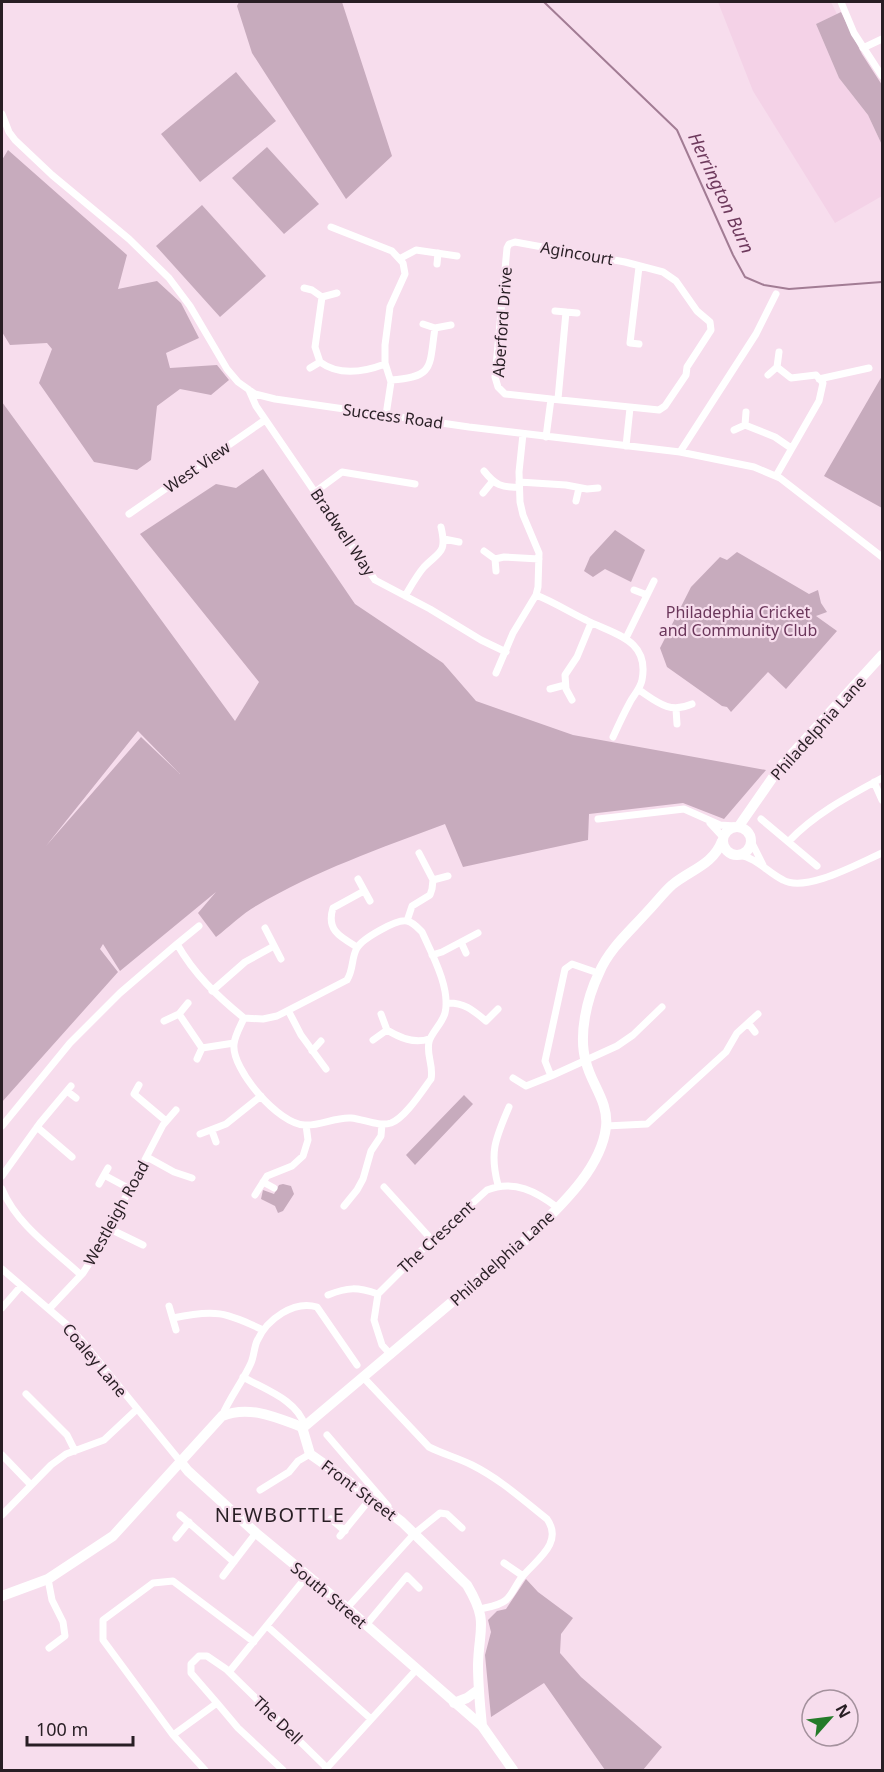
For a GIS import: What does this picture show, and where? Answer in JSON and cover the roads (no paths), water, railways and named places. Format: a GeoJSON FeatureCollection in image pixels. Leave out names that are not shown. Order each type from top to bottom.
{"type":"FeatureCollection","features":[{"type":"Feature","properties":{"kind":"main road","name":"Philadelphia Lane"},"geometry":{"type":"LineString","coordinates":[[303,1427],[529,1237],[558,1208],[595,1161],[606,1126],[604,1105],[585,1062],[583,1037],[588,1006],[598,973],[610,953],[673,885],[714,856],[727,830],[737,826],[757,803],[780,767],[882,654]]}},
{"type":"Feature","properties":{"kind":"main road","name":"Philadelphia Lane"},"geometry":{"type":"LineString","coordinates":[[700,868],[748,850],[757,803]]}},
{"type":"Feature","properties":{"kind":"main road"},"geometry":{"type":"LineString","coordinates":[[737,826],[750,837]]}},
{"type":"Feature","properties":{"kind":"main road"},"geometry":{"type":"LineString","coordinates":[[723,839],[725,849],[737,855]]}},
{"type":"Feature","properties":{"kind":"main road"},"geometry":{"type":"LineString","coordinates":[[2,1596],[48,1579],[114,1536],[222,1416],[234,1411],[249,1410],[303,1427]]}},
{"type":"Feature","properties":{"kind":"main road","name":"Front Street"},"geometry":{"type":"LineString","coordinates":[[303,1427],[310,1454],[402,1522],[467,1585],[480,1609]]}},
{"type":"Feature","properties":{"kind":"main road","name":"South Street"},"geometry":{"type":"LineString","coordinates":[[180,1461],[256,1533],[347,1608],[482,1726]]}},
{"type":"Feature","properties":{"kind":"main road"},"geometry":{"type":"LineString","coordinates":[[480,1609],[483,1630],[478,1662],[478,1690],[482,1726],[513,1770]]}},
{"type":"Feature","properties":{"kind":"main road"},"geometry":{"type":"LineString","coordinates":[[454,1703],[478,1690]]}},
{"type":"Feature","properties":{"kind":"street"},"geometry":{"type":"LineString","coordinates":[[841,2],[854,33],[882,76]]}},
{"type":"Feature","properties":{"kind":"street"},"geometry":{"type":"LineString","coordinates":[[863,48],[882,39]]}},
{"type":"Feature","properties":{"kind":"street","name":"Success Road"},"geometry":{"type":"LineString","coordinates":[[2,114],[15,140],[52,175],[129,239],[169,278],[190,306],[227,369],[238,382],[255,394],[275,399],[523,434],[680,452],[746,465],[776,476],[880,555]]}},
{"type":"Feature","properties":{"kind":"street"},"geometry":{"type":"LineString","coordinates":[[332,227],[392,251],[401,258],[405,274],[390,308],[385,345],[385,364],[391,380],[386,415]]}},
{"type":"Feature","properties":{"kind":"street","name":"Agincourt"},"geometry":{"type":"LineString","coordinates":[[515,242],[625,262],[663,272],[676,281],[697,311],[710,322],[711,326]]}},
{"type":"Feature","properties":{"kind":"street","name":"Aberford Drive"},"geometry":{"type":"LineString","coordinates":[[515,242],[509,244],[507,248],[495,377],[498,387],[505,394],[659,410],[665,406],[686,375],[687,368],[711,330],[711,326]]}},
{"type":"Feature","properties":{"kind":"street"},"geometry":{"type":"LineString","coordinates":[[401,258],[416,250],[457,256]]}},
{"type":"Feature","properties":{"kind":"street"},"geometry":{"type":"LineString","coordinates":[[437,264],[438,253]]}},
{"type":"Feature","properties":{"kind":"street"},"geometry":{"type":"LineString","coordinates":[[630,343],[639,267]]}},
{"type":"Feature","properties":{"kind":"street"},"geometry":{"type":"LineString","coordinates":[[304,288],[322,297],[337,293]]}},
{"type":"Feature","properties":{"kind":"street"},"geometry":{"type":"LineString","coordinates":[[680,452],[756,334],[776,294]]}},
{"type":"Feature","properties":{"kind":"street"},"geometry":{"type":"LineString","coordinates":[[322,297],[315,347],[320,362],[333,369],[355,371],[363,371],[385,364]]}},
{"type":"Feature","properties":{"kind":"street"},"geometry":{"type":"LineString","coordinates":[[555,311],[577,313]]}},
{"type":"Feature","properties":{"kind":"street"},"geometry":{"type":"LineString","coordinates":[[546,437],[554,399],[566,312]]}},
{"type":"Feature","properties":{"kind":"street"},"geometry":{"type":"LineString","coordinates":[[423,324],[435,328],[451,325]]}},
{"type":"Feature","properties":{"kind":"street"},"geometry":{"type":"LineString","coordinates":[[391,380],[414,378],[426,371],[430,364],[435,328]]}},
{"type":"Feature","properties":{"kind":"street"},"geometry":{"type":"LineString","coordinates":[[621,342],[639,344]]}},
{"type":"Feature","properties":{"kind":"street"},"geometry":{"type":"LineString","coordinates":[[768,375],[777,367],[779,352]]}},
{"type":"Feature","properties":{"kind":"street"},"geometry":{"type":"LineString","coordinates":[[310,368],[320,362]]}},
{"type":"Feature","properties":{"kind":"street"},"geometry":{"type":"LineString","coordinates":[[776,476],[819,401],[823,383],[816,375],[791,378],[777,367]]}},
{"type":"Feature","properties":{"kind":"street"},"geometry":{"type":"LineString","coordinates":[[819,379],[868,368]]}},
{"type":"Feature","properties":{"kind":"street","name":"Bradwell Way"},"geometry":{"type":"LineString","coordinates":[[249,390],[266,420],[375,580],[506,652]]}},
{"type":"Feature","properties":{"kind":"street"},"geometry":{"type":"LineString","coordinates":[[626,446],[630,408]]}},
{"type":"Feature","properties":{"kind":"street"},"geometry":{"type":"LineString","coordinates":[[745,425],[746,412]]}},
{"type":"Feature","properties":{"kind":"street","name":"West View"},"geometry":{"type":"LineString","coordinates":[[129,514],[266,420]]}},
{"type":"Feature","properties":{"kind":"street"},"geometry":{"type":"LineString","coordinates":[[734,430],[745,425],[775,437],[791,447]]}},
{"type":"Feature","properties":{"kind":"street"},"geometry":{"type":"LineString","coordinates":[[496,673],[513,633],[536,595],[539,559],[535,542],[521,508],[519,485],[523,434]]}},
{"type":"Feature","properties":{"kind":"street"},"geometry":{"type":"LineString","coordinates":[[484,471],[492,482],[501,487],[566,485],[598,488]]}},
{"type":"Feature","properties":{"kind":"street"},"geometry":{"type":"LineString","coordinates":[[315,492],[342,472],[415,484]]}},
{"type":"Feature","properties":{"kind":"street"},"geometry":{"type":"LineString","coordinates":[[483,493],[492,482]]}},
{"type":"Feature","properties":{"kind":"street"},"geometry":{"type":"LineString","coordinates":[[576,501],[579,488]]}},
{"type":"Feature","properties":{"kind":"street"},"geometry":{"type":"LineString","coordinates":[[405,596],[424,568],[441,553],[444,539],[441,527]]}},
{"type":"Feature","properties":{"kind":"street"},"geometry":{"type":"LineString","coordinates":[[444,539],[459,542]]}},
{"type":"Feature","properties":{"kind":"street"},"geometry":{"type":"LineString","coordinates":[[880,555],[882,544]]}},
{"type":"Feature","properties":{"kind":"street"},"geometry":{"type":"LineString","coordinates":[[484,551],[495,559],[496,571]]}},
{"type":"Feature","properties":{"kind":"street"},"geometry":{"type":"LineString","coordinates":[[495,559],[504,556],[539,559]]}},
{"type":"Feature","properties":{"kind":"street"},"geometry":{"type":"LineString","coordinates":[[626,638],[654,581]]}},
{"type":"Feature","properties":{"kind":"street"},"geometry":{"type":"LineString","coordinates":[[634,590],[647,595]]}},
{"type":"Feature","properties":{"kind":"street"},"geometry":{"type":"LineString","coordinates":[[536,595],[626,638],[635,646],[643,663],[639,690],[630,702],[613,737]]}},
{"type":"Feature","properties":{"kind":"street"},"geometry":{"type":"LineString","coordinates":[[572,700],[565,685],[565,675],[577,657],[591,623]]}},
{"type":"Feature","properties":{"kind":"street"},"geometry":{"type":"LineString","coordinates":[[550,689],[565,685]]}},
{"type":"Feature","properties":{"kind":"street"},"geometry":{"type":"LineString","coordinates":[[639,690],[676,710],[692,704]]}},
{"type":"Feature","properties":{"kind":"street"},"geometry":{"type":"LineString","coordinates":[[676,710],[677,724]]}},
{"type":"Feature","properties":{"kind":"street"},"geometry":{"type":"LineString","coordinates":[[789,841],[803,826],[836,802],[882,777]]}},
{"type":"Feature","properties":{"kind":"street"},"geometry":{"type":"LineString","coordinates":[[874,782],[882,800]]}},
{"type":"Feature","properties":{"kind":"street"},"geometry":{"type":"LineString","coordinates":[[598,819],[684,809],[720,825],[737,826]]}},
{"type":"Feature","properties":{"kind":"street"},"geometry":{"type":"LineString","coordinates":[[703,818],[723,839]]}},
{"type":"Feature","properties":{"kind":"street"},"geometry":{"type":"LineString","coordinates":[[761,819],[817,866]]}},
{"type":"Feature","properties":{"kind":"street"},"geometry":{"type":"LineString","coordinates":[[750,837],[755,852],[765,867]]}},
{"type":"Feature","properties":{"kind":"street"},"geometry":{"type":"LineString","coordinates":[[406,921],[412,906],[430,894],[433,880],[419,853]]}},
{"type":"Feature","properties":{"kind":"street"},"geometry":{"type":"LineString","coordinates":[[737,855],[749,857],[793,885],[808,884],[882,853]]}},
{"type":"Feature","properties":{"kind":"street"},"geometry":{"type":"LineString","coordinates":[[433,880],[448,876]]}},
{"type":"Feature","properties":{"kind":"street"},"geometry":{"type":"LineString","coordinates":[[358,879],[370,901]]}},
{"type":"Feature","properties":{"kind":"street"},"geometry":{"type":"LineString","coordinates":[[357,947],[333,930],[330,919],[333,908],[364,891]]}},
{"type":"Feature","properties":{"kind":"street"},"geometry":{"type":"LineString","coordinates":[[177,944],[187,963],[212,991],[243,1018],[263,1019],[289,1012],[347,980],[353,971],[357,947],[383,929],[397,922],[406,921],[415,925],[422,932],[445,990],[447,1004],[436,1031],[429,1039],[421,1042],[400,1038],[387,1030],[381,1014]]}},
{"type":"Feature","properties":{"kind":"street"},"geometry":{"type":"LineString","coordinates":[[2,1126],[70,1043],[120,993],[199,926]]}},
{"type":"Feature","properties":{"kind":"street"},"geometry":{"type":"LineString","coordinates":[[265,928],[281,959]]}},
{"type":"Feature","properties":{"kind":"street"},"geometry":{"type":"LineString","coordinates":[[432,955],[478,933]]}},
{"type":"Feature","properties":{"kind":"street"},"geometry":{"type":"LineString","coordinates":[[461,942],[466,953]]}},
{"type":"Feature","properties":{"kind":"street"},"geometry":{"type":"LineString","coordinates":[[212,991],[245,962],[274,946]]}},
{"type":"Feature","properties":{"kind":"street"},"geometry":{"type":"LineString","coordinates":[[552,1076],[545,1061],[565,969],[573,964],[598,973]]}},
{"type":"Feature","properties":{"kind":"street"},"geometry":{"type":"LineString","coordinates":[[447,1004],[458,1002],[472,1009],[486,1020],[489,1029]]}},
{"type":"Feature","properties":{"kind":"street"},"geometry":{"type":"LineString","coordinates":[[164,1021],[178,1014],[189,1003]]}},
{"type":"Feature","properties":{"kind":"street"},"geometry":{"type":"LineString","coordinates":[[513,1078],[526,1086],[585,1062],[633,1035],[662,1006]]}},
{"type":"Feature","properties":{"kind":"street"},"geometry":{"type":"LineString","coordinates":[[486,1020],[498,1009]]}},
{"type":"Feature","properties":{"kind":"street"},"geometry":{"type":"LineString","coordinates":[[289,1012],[301,1035],[326,1069]]}},
{"type":"Feature","properties":{"kind":"street"},"geometry":{"type":"LineString","coordinates":[[178,1014],[202,1048]]}},
{"type":"Feature","properties":{"kind":"street"},"geometry":{"type":"LineString","coordinates":[[606,1126],[647,1124],[726,1052],[737,1033],[758,1014]]}},
{"type":"Feature","properties":{"kind":"street"},"geometry":{"type":"LineString","coordinates":[[243,1018],[234,1043],[236,1058],[261,1096],[279,1114],[291,1122],[306,1125],[351,1118],[382,1124],[393,1122],[403,1114],[432,1079],[433,1072],[428,1051],[429,1039]]}},
{"type":"Feature","properties":{"kind":"street"},"geometry":{"type":"LineString","coordinates":[[748,1023],[755,1032]]}},
{"type":"Feature","properties":{"kind":"street"},"geometry":{"type":"LineString","coordinates":[[373,1040],[387,1030]]}},
{"type":"Feature","properties":{"kind":"street"},"geometry":{"type":"LineString","coordinates":[[312,1051],[321,1041]]}},
{"type":"Feature","properties":{"kind":"street"},"geometry":{"type":"LineString","coordinates":[[202,1048],[234,1043]]}},
{"type":"Feature","properties":{"kind":"street"},"geometry":{"type":"LineString","coordinates":[[197,1059],[202,1048]]}},
{"type":"Feature","properties":{"kind":"street"},"geometry":{"type":"LineString","coordinates":[[139,1085],[132,1097],[166,1121]]}},
{"type":"Feature","properties":{"kind":"street"},"geometry":{"type":"LineString","coordinates":[[2,1176],[37,1127],[69,1088],[76,1098]]}},
{"type":"Feature","properties":{"kind":"street"},"geometry":{"type":"LineString","coordinates":[[200,1134],[212,1131],[234,1118],[261,1096]]}},
{"type":"Feature","properties":{"kind":"street"},"geometry":{"type":"LineString","coordinates":[[509,1107],[495,1143],[493,1165],[498,1185],[516,1185],[546,1199],[558,1208]]}},
{"type":"Feature","properties":{"kind":"street","name":"Westleigh Road"},"geometry":{"type":"LineString","coordinates":[[49,1309],[81,1275],[99,1248],[166,1121],[176,1110]]}},
{"type":"Feature","properties":{"kind":"street"},"geometry":{"type":"LineString","coordinates":[[344,1206],[363,1179],[371,1151],[381,1136],[382,1124]]}},
{"type":"Feature","properties":{"kind":"street"},"geometry":{"type":"LineString","coordinates":[[255,1195],[267,1176],[292,1166],[303,1156],[308,1140],[306,1125]]}},
{"type":"Feature","properties":{"kind":"street"},"geometry":{"type":"LineString","coordinates":[[37,1127],[72,1157]]}},
{"type":"Feature","properties":{"kind":"street"},"geometry":{"type":"LineString","coordinates":[[212,1131],[216,1143]]}},
{"type":"Feature","properties":{"kind":"street"},"geometry":{"type":"LineString","coordinates":[[147,1157],[174,1172],[192,1178]]}},
{"type":"Feature","properties":{"kind":"street"},"geometry":{"type":"LineString","coordinates":[[99,1184],[106,1172],[130,1189]]}},
{"type":"Feature","properties":{"kind":"street"},"geometry":{"type":"LineString","coordinates":[[263,1182],[274,1188]]}},
{"type":"Feature","properties":{"kind":"street","name":"The Crescent"},"geometry":{"type":"LineString","coordinates":[[378,1294],[487,1190],[498,1185]]}},
{"type":"Feature","properties":{"kind":"street"},"geometry":{"type":"LineString","coordinates":[[384,1187],[432,1240]]}},
{"type":"Feature","properties":{"kind":"street"},"geometry":{"type":"LineString","coordinates":[[2,1190],[12,1209],[26,1225],[81,1275]]}},
{"type":"Feature","properties":{"kind":"street"},"geometry":{"type":"LineString","coordinates":[[110,1229],[136,1236],[143,1245]]}},
{"type":"Feature","properties":{"kind":"street","name":"Coaley Lane"},"geometry":{"type":"LineString","coordinates":[[2,1269],[82,1341],[136,1410],[180,1461]]}},
{"type":"Feature","properties":{"kind":"street"},"geometry":{"type":"LineString","coordinates":[[2,1308],[21,1286]]}},
{"type":"Feature","properties":{"kind":"street"},"geometry":{"type":"LineString","coordinates":[[328,1295],[346,1288],[361,1288],[378,1294],[374,1320],[382,1345],[391,1355]]}},
{"type":"Feature","properties":{"kind":"street"},"geometry":{"type":"LineString","coordinates":[[222,1416],[253,1357],[256,1342],[263,1330],[291,1308],[306,1304],[317,1306],[357,1365]]}},
{"type":"Feature","properties":{"kind":"street"},"geometry":{"type":"LineString","coordinates":[[170,1306],[176,1330]]}},
{"type":"Feature","properties":{"kind":"street"},"geometry":{"type":"LineString","coordinates":[[173,1318],[202,1311],[231,1315],[263,1330]]}},
{"type":"Feature","properties":{"kind":"street"},"geometry":{"type":"LineString","coordinates":[[243,1377],[292,1405],[302,1416],[303,1427]]}},
{"type":"Feature","properties":{"kind":"street"},"geometry":{"type":"LineString","coordinates":[[363,1377],[429,1447],[471,1464],[489,1475],[547,1519],[554,1528],[554,1539],[536,1564],[523,1576],[507,1600],[480,1609]]}},
{"type":"Feature","properties":{"kind":"street"},"geometry":{"type":"LineString","coordinates":[[26,1395],[67,1435],[75,1451]]}},
{"type":"Feature","properties":{"kind":"street"},"geometry":{"type":"LineString","coordinates":[[2,1515],[30,1484],[66,1454],[104,1440],[136,1410]]}},
{"type":"Feature","properties":{"kind":"street","name":"Front Street"},"geometry":{"type":"LineString","coordinates":[[327,1435],[402,1522]]}},
{"type":"Feature","properties":{"kind":"street"},"geometry":{"type":"LineString","coordinates":[[261,1490],[289,1472],[298,1461],[310,1454]]}},
{"type":"Feature","properties":{"kind":"street"},"geometry":{"type":"LineString","coordinates":[[2,1455],[30,1484]]}},
{"type":"Feature","properties":{"kind":"street"},"geometry":{"type":"LineString","coordinates":[[331,1519],[343,1533],[371,1498]]}},
{"type":"Feature","properties":{"kind":"street"},"geometry":{"type":"LineString","coordinates":[[347,1608],[414,1534],[440,1513],[447,1514],[462,1528]]}},
{"type":"Feature","properties":{"kind":"street"},"geometry":{"type":"LineString","coordinates":[[180,1515],[234,1562]]}},
{"type":"Feature","properties":{"kind":"street"},"geometry":{"type":"LineString","coordinates":[[176,1538],[189,1522]]}},
{"type":"Feature","properties":{"kind":"street"},"geometry":{"type":"LineString","coordinates":[[223,1576],[256,1533]]}},
{"type":"Feature","properties":{"kind":"street"},"geometry":{"type":"LineString","coordinates":[[504,1563],[523,1576]]}},
{"type":"Feature","properties":{"kind":"street"},"geometry":{"type":"LineString","coordinates":[[229,1672],[307,1576]]}},
{"type":"Feature","properties":{"kind":"street"},"geometry":{"type":"LineString","coordinates":[[366,1625],[407,1576],[419,1588]]}},
{"type":"Feature","properties":{"kind":"street"},"geometry":{"type":"LineString","coordinates":[[48,1579],[52,1600],[63,1622],[65,1636],[49,1648]]}},
{"type":"Feature","properties":{"kind":"street"},"geometry":{"type":"LineString","coordinates":[[205,1770],[173,1735],[103,1640],[103,1620],[153,1583],[173,1581],[254,1642]]}},
{"type":"Feature","properties":{"kind":"street"},"geometry":{"type":"LineString","coordinates":[[267,1626],[371,1719]]}},
{"type":"Feature","properties":{"kind":"street","name":"The Dell"},"geometry":{"type":"LineString","coordinates":[[217,1703],[191,1673],[191,1664],[199,1656],[207,1656],[229,1672],[326,1769]]}},
{"type":"Feature","properties":{"kind":"street"},"geometry":{"type":"LineString","coordinates":[[326,1769],[416,1670]]}},
{"type":"Feature","properties":{"kind":"street"},"geometry":{"type":"LineString","coordinates":[[173,1735],[217,1703],[238,1728],[283,1770]]}},
{"type":"Feature","properties":{"kind":"waterway","name":"Herrington Burn"},"geometry":{"type":"LineString","coordinates":[[544,2],[677,130],[745,277],[764,285],[789,289],[882,282]]}},
{"type":"Feature","properties":{"kind":"district","name":"NEWBOTTLE"},"geometry":{"type":"Point","coordinates":[280,1515]}},
{"type":"Feature","properties":{"kind":"park label","name":"Philadephia Cricket and Community Club"},"geometry":{"type":"Point","coordinates":[738,621]}}]}
